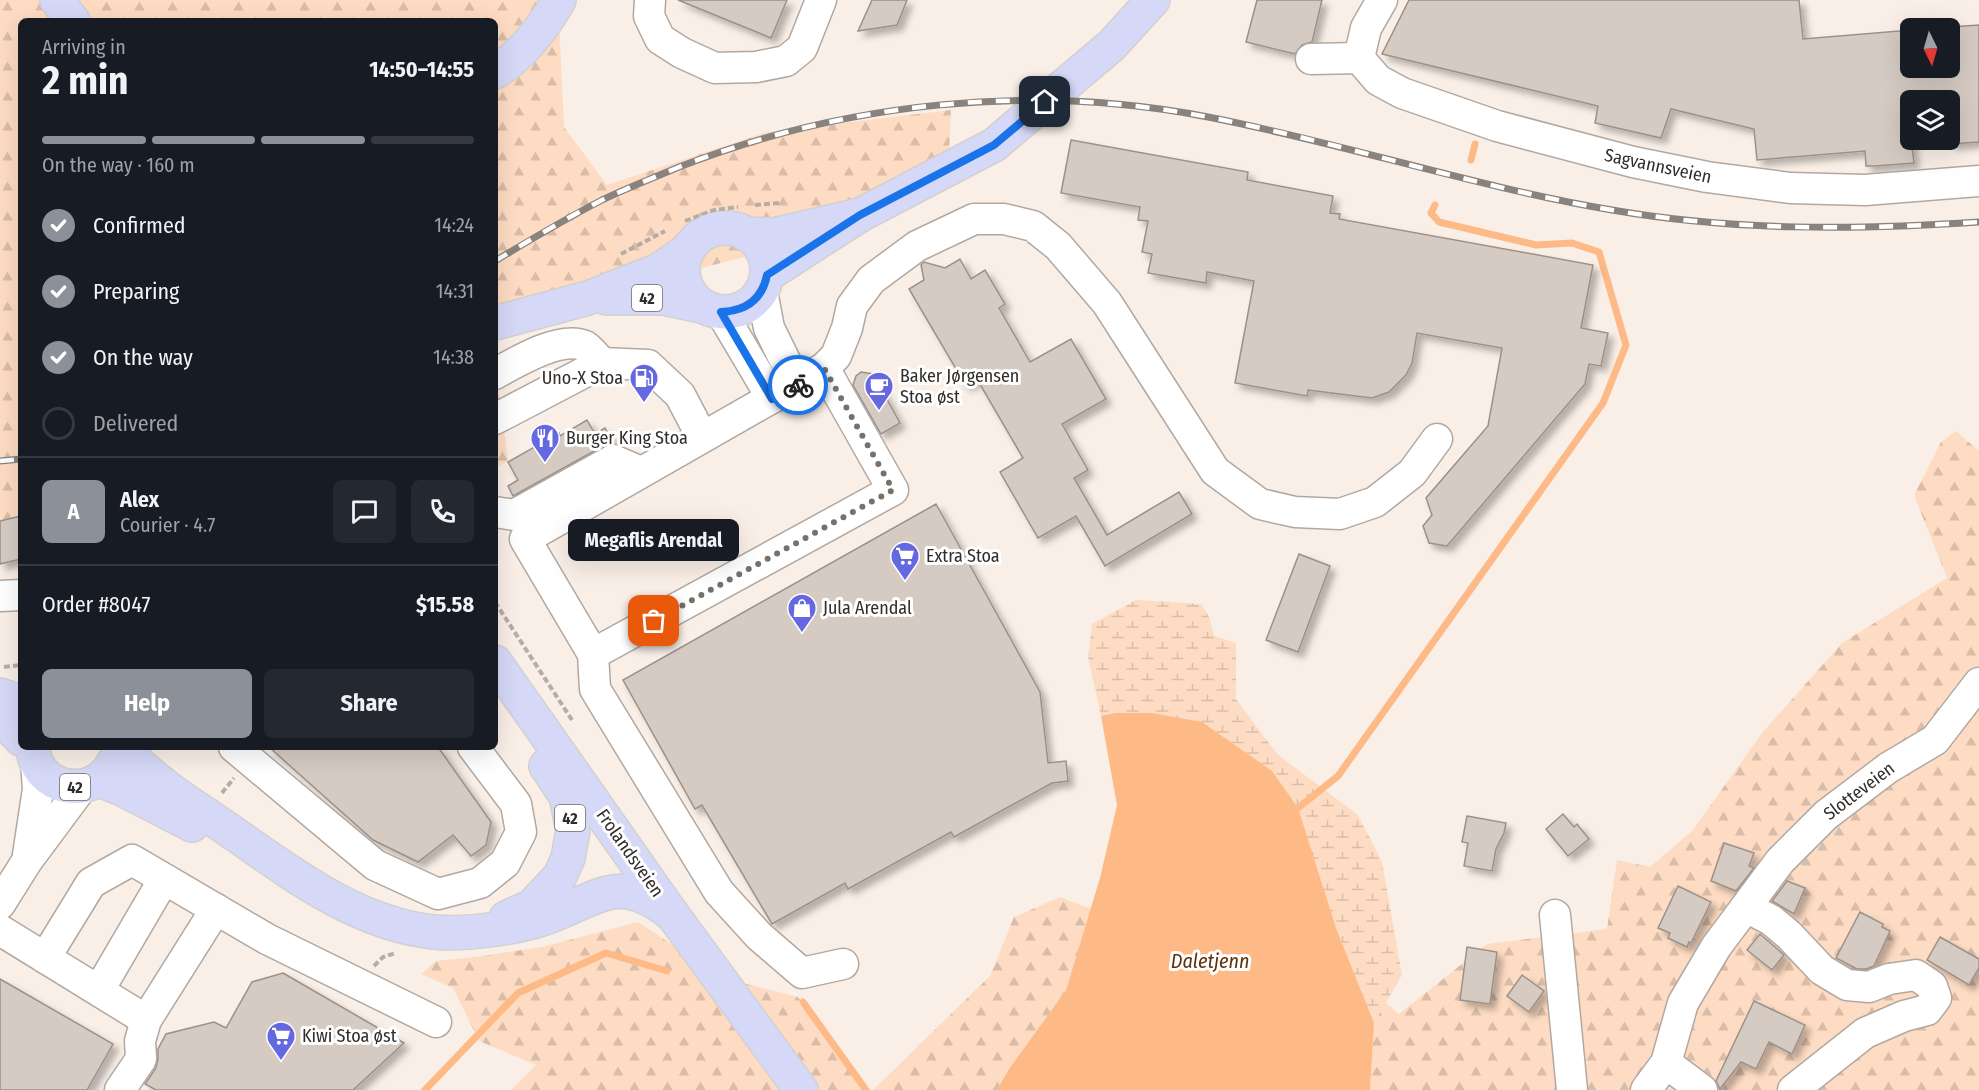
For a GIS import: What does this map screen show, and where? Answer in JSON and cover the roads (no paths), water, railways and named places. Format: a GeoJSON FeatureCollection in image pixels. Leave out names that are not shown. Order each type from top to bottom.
{"type":"FeatureCollection","features":[{"type":"Feature","properties":{"kind":"main road"},"geometry":{"type":"LineString","coordinates":[[44,0],[56,18]]}},
{"type":"Feature","properties":{"kind":"main road"},"geometry":{"type":"LineString","coordinates":[[57,0],[71,18]]}},
{"type":"Feature","properties":{"kind":"main road"},"geometry":{"type":"LineString","coordinates":[[498,70],[524,49],[559,0]]}},
{"type":"Feature","properties":{"kind":"main road","name":"42"},"geometry":{"type":"LineString","coordinates":[[588,298],[663,298],[713,310],[733,312],[745,308],[755,300],[765,283],[860,215],[994,145],[1112,45],[1153,0]]}},
{"type":"Feature","properties":{"kind":"main road","name":"42"},"geometry":{"type":"LineString","coordinates":[[713,310],[694,299],[683,275],[684,261],[689,249],[697,239],[721,228],[734,229],[746,234],[773,235],[860,215]]}},
{"type":"Feature","properties":{"kind":"main road"},"geometry":{"type":"LineString","coordinates":[[746,234],[756,241],[763,251],[767,263],[765,283]]}},
{"type":"Feature","properties":{"kind":"main road","name":"42"},"geometry":{"type":"LineString","coordinates":[[498,322],[588,298],[659,270],[689,249]]}},
{"type":"Feature","properties":{"kind":"main road","name":"Frolandsveien"},"geometry":{"type":"LineString","coordinates":[[500,668],[672,914],[801,1090]]}},
{"type":"Feature","properties":{"kind":"main road","name":"Frolandsveien"},"geometry":{"type":"LineString","coordinates":[[477,931],[532,906],[560,876],[568,858],[573,830],[566,796],[507,706],[500,668]]}},
{"type":"Feature","properties":{"kind":"main road"},"geometry":{"type":"LineString","coordinates":[[0,695],[18,701]]}},
{"type":"Feature","properties":{"kind":"main road","name":"42"},"geometry":{"type":"LineString","coordinates":[[0,718],[18,737]]}},
{"type":"Feature","properties":{"kind":"main road","name":"42"},"geometry":{"type":"LineString","coordinates":[[30,750],[44,774],[68,787],[91,784],[109,770],[118,750]]}},
{"type":"Feature","properties":{"kind":"main road","name":"Frolandsveien"},"geometry":{"type":"LineString","coordinates":[[123,750],[174,793],[288,872]]}},
{"type":"Feature","properties":{"kind":"main road","name":"Frolandsveien"},"geometry":{"type":"LineString","coordinates":[[91,784],[122,789],[288,872],[332,898],[397,925],[434,932],[477,931],[542,920],[597,897],[627,891],[647,897],[672,914]]}},
{"type":"Feature","properties":{"kind":"street"},"geometry":{"type":"LineString","coordinates":[[650,0],[649,16],[660,39],[682,53],[715,68],[756,67],[786,61],[802,48],[821,0]]}},
{"type":"Feature","properties":{"kind":"street"},"geometry":{"type":"LineString","coordinates":[[1311,59],[1359,58],[1366,28],[1382,0]]}},
{"type":"Feature","properties":{"kind":"street","name":"Sagvannsveien"},"geometry":{"type":"LineString","coordinates":[[1359,58],[1378,80],[1402,93],[1497,126],[1633,162],[1707,177],[1790,188],[1865,190],[1979,181]]}},
{"type":"Feature","properties":{"kind":"street"},"geometry":{"type":"LineString","coordinates":[[843,964],[802,973],[759,936],[719,892],[595,689],[594,654],[525,539],[824,368],[836,356],[847,328],[852,306],[871,280],[917,246],[974,219],[1004,219],[1033,226],[1058,246],[1107,303],[1215,471],[1260,504],[1294,512],[1340,514],[1375,502],[1412,473],[1437,439]]}},
{"type":"Feature","properties":{"kind":"street"},"geometry":{"type":"LineString","coordinates":[[765,283],[769,328],[784,392]]}},
{"type":"Feature","properties":{"kind":"street"},"geometry":{"type":"LineString","coordinates":[[713,310],[784,392]]}},
{"type":"Feature","properties":{"kind":"street"},"geometry":{"type":"LineString","coordinates":[[498,372],[544,349],[572,343],[586,347],[602,363]]}},
{"type":"Feature","properties":{"kind":"street"},"geometry":{"type":"LineString","coordinates":[[498,417],[602,363],[648,365],[680,395],[702,437]]}},
{"type":"Feature","properties":{"kind":"street"},"geometry":{"type":"LineString","coordinates":[[594,654],[893,490],[824,368]]}},
{"type":"Feature","properties":{"kind":"street"},"geometry":{"type":"LineString","coordinates":[[498,512],[514,514],[613,460],[641,472]]}},
{"type":"Feature","properties":{"kind":"street"},"geometry":{"type":"LineString","coordinates":[[0,596],[18,595]]}},
{"type":"Feature","properties":{"kind":"street","name":"Slotteveien"},"geometry":{"type":"LineString","coordinates":[[1646,1090],[1666,1064],[1683,1004],[1716,947],[1780,861],[1826,815],[1888,768],[1935,740],[1979,683]]}},
{"type":"Feature","properties":{"kind":"street"},"geometry":{"type":"LineString","coordinates":[[27,861],[38,789],[30,750]]}},
{"type":"Feature","properties":{"kind":"street"},"geometry":{"type":"LineString","coordinates":[[238,750],[375,865],[438,894],[480,883],[505,863],[521,832],[516,804],[475,750]]}},
{"type":"Feature","properties":{"kind":"street"},"geometry":{"type":"LineString","coordinates":[[0,904],[27,861],[91,784]]}},
{"type":"Feature","properties":{"kind":"street"},"geometry":{"type":"LineString","coordinates":[[45,958],[91,884],[132,860],[267,939],[436,1022]]}},
{"type":"Feature","properties":{"kind":"street"},"geometry":{"type":"LineString","coordinates":[[99,990],[164,879]]}},
{"type":"Feature","properties":{"kind":"street"},"geometry":{"type":"LineString","coordinates":[[1746,907],[1771,920],[1789,935],[1822,970],[1847,985],[1869,987],[1889,979],[1916,975],[1932,986],[1936,998],[1927,1010],[1904,1016],[1865,1033],[1794,1090]]}},
{"type":"Feature","properties":{"kind":"street"},"geometry":{"type":"LineString","coordinates":[[120,1090],[141,1059],[140,1041],[146,1020],[216,909]]}},
{"type":"Feature","properties":{"kind":"street"},"geometry":{"type":"LineString","coordinates":[[1555,915],[1572,1090]]}},
{"type":"Feature","properties":{"kind":"street"},"geometry":{"type":"LineString","coordinates":[[0,930],[146,1020]]}},
{"type":"Feature","properties":{"kind":"street"},"geometry":{"type":"LineString","coordinates":[[1666,1064],[1702,1090]]}},
{"type":"Feature","properties":{"kind":"water","name":"Daletjenn"},"geometry":{"type":"Polygon","coordinates":[[[1115,713],[1152,713],[1202,722],[1272,771],[1298,808],[1336,928],[1374,1023],[1370,1090],[997,1090],[1009,1069],[1066,990],[1100,878],[1117,805],[1101,716],[1115,713]]]}},
{"type":"Feature","properties":{"kind":"waterway"},"geometry":{"type":"LineString","coordinates":[[1471,160],[1475,144]]}},
{"type":"Feature","properties":{"kind":"waterway"},"geometry":{"type":"LineString","coordinates":[[1298,808],[1338,776],[1603,403],[1626,345],[1599,252],[1572,243],[1536,245],[1439,222],[1431,213],[1435,205]]}},
{"type":"Feature","properties":{"kind":"waterway"},"geometry":{"type":"LineString","coordinates":[[425,1090],[518,993],[606,953],[667,971]]}},
{"type":"Feature","properties":{"kind":"waterway"},"geometry":{"type":"LineString","coordinates":[[803,1002],[866,1090]]}},
{"type":"Feature","properties":{"kind":"railway"},"geometry":{"type":"LineString","coordinates":[[498,259],[602,200],[679,167],[742,145],[807,127],[873,114],[940,105],[1007,101],[1075,101],[1142,107],[1208,117],[1309,139],[1510,189],[1658,217],[1795,227],[1979,222]]}},
{"type":"Feature","properties":{"kind":"railway"},"geometry":{"type":"LineString","coordinates":[[0,461],[18,459]]}},
{"type":"Feature","properties":{"kind":"place","name":"Uno-X Stoa"},"geometry":{"type":"Point","coordinates":[644,404]}},
{"type":"Feature","properties":{"kind":"place","name":"Baker Jørgensen Stoa øst"},"geometry":{"type":"Point","coordinates":[879,412]}},
{"type":"Feature","properties":{"kind":"place","name":"Burger King Stoa"},"geometry":{"type":"Point","coordinates":[545,464]}},
{"type":"Feature","properties":{"kind":"place","name":"Extra Stoa"},"geometry":{"type":"Point","coordinates":[905,582]}},
{"type":"Feature","properties":{"kind":"place","name":"Megaflis Arendal"},"geometry":{"type":"Point","coordinates":[654,621]}},
{"type":"Feature","properties":{"kind":"place","name":"Jula Arendal"},"geometry":{"type":"Point","coordinates":[802,634]}},
{"type":"Feature","properties":{"kind":"place","name":"Kiwi Stoa øst"},"geometry":{"type":"Point","coordinates":[281,1062]}}]}
